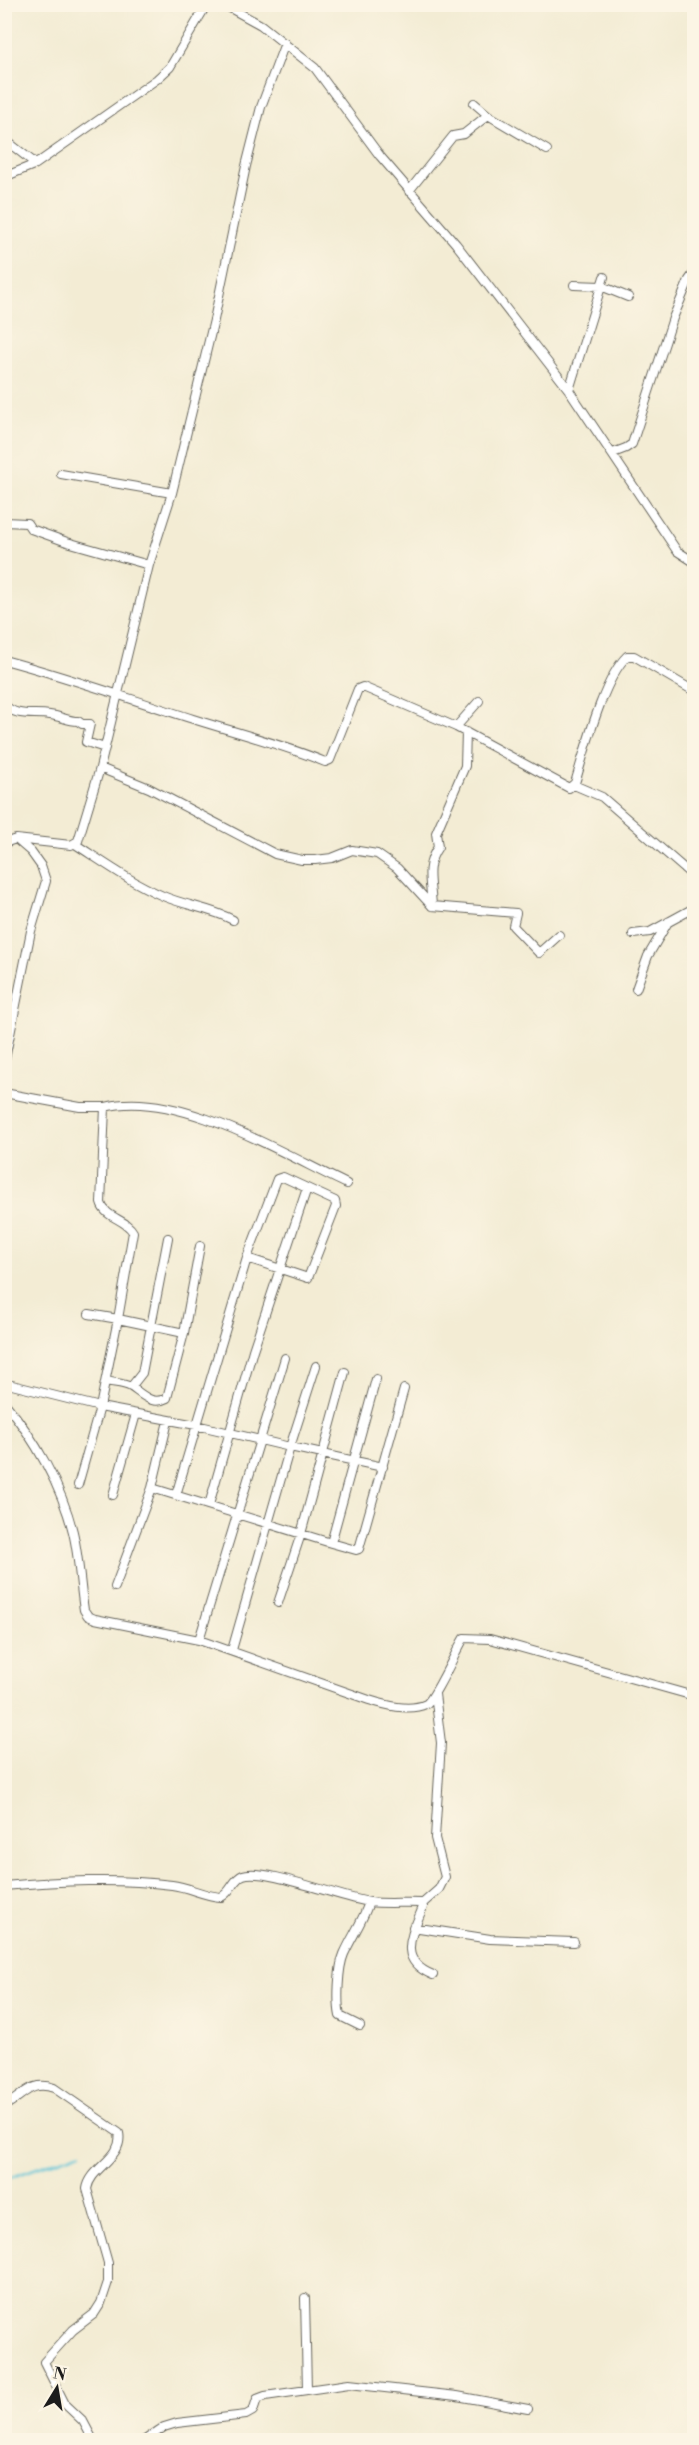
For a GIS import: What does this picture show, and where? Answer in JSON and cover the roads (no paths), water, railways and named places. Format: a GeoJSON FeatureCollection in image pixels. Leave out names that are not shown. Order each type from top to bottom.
{"type":"FeatureCollection","features":[{"type":"Feature","properties":{"kind":"street"},"geometry":{"type":"LineString","coordinates":[[4,177],[36,164],[157,79],[170,67],[207,4]]}},
{"type":"Feature","properties":{"kind":"street"},"geometry":{"type":"LineString","coordinates":[[223,4],[261,26],[315,68],[346,112],[409,191],[456,244],[569,390],[677,551],[694,562]]}},
{"type":"Feature","properties":{"kind":"street"},"geometry":{"type":"LineString","coordinates":[[75,844],[100,768],[149,565],[172,494],[214,320],[246,166],[261,107],[285,43]]}},
{"type":"Feature","properties":{"kind":"street"},"geometry":{"type":"LineString","coordinates":[[474,103],[488,115],[547,150]]}},
{"type":"Feature","properties":{"kind":"street"},"geometry":{"type":"LineString","coordinates":[[409,191],[453,136],[464,134],[488,115]]}},
{"type":"Feature","properties":{"kind":"street"},"geometry":{"type":"LineString","coordinates":[[4,139],[36,164]]}},
{"type":"Feature","properties":{"kind":"street"},"geometry":{"type":"LineString","coordinates":[[613,453],[632,444],[673,318],[694,273]]}},
{"type":"Feature","properties":{"kind":"street"},"geometry":{"type":"LineString","coordinates":[[569,390],[602,282]]}},
{"type":"Feature","properties":{"kind":"street"},"geometry":{"type":"LineString","coordinates":[[574,285],[602,282],[628,297]]}},
{"type":"Feature","properties":{"kind":"street"},"geometry":{"type":"LineString","coordinates":[[61,474],[172,494]]}},
{"type":"Feature","properties":{"kind":"street"},"geometry":{"type":"LineString","coordinates":[[4,522],[27,523],[31,530],[149,565]]}},
{"type":"Feature","properties":{"kind":"street"},"geometry":{"type":"LineString","coordinates":[[4,660],[119,694],[195,720],[254,736],[325,762],[330,760],[360,687],[365,688],[456,727],[569,788],[574,785],[598,711],[610,684],[627,656],[634,656],[694,691]]}},
{"type":"Feature","properties":{"kind":"street"},"geometry":{"type":"LineString","coordinates":[[456,727],[479,701]]}},
{"type":"Feature","properties":{"kind":"street"},"geometry":{"type":"LineString","coordinates":[[4,704],[9,710],[20,713],[51,715],[66,721],[90,724],[86,742],[105,748]]}},
{"type":"Feature","properties":{"kind":"street"},"geometry":{"type":"LineString","coordinates":[[432,906],[428,867],[430,858],[438,847],[436,832],[465,766],[466,732]]}},
{"type":"Feature","properties":{"kind":"street"},"geometry":{"type":"LineString","coordinates":[[100,768],[149,788],[275,854],[303,860],[332,858],[352,850],[377,854],[397,868],[432,906],[516,913],[513,926],[539,953],[559,935]]}},
{"type":"Feature","properties":{"kind":"street"},"geometry":{"type":"LineString","coordinates":[[574,785],[602,797],[694,877]]}},
{"type":"Feature","properties":{"kind":"street"},"geometry":{"type":"LineString","coordinates":[[4,1064],[31,931],[46,880],[41,866],[31,852],[16,839]]}},
{"type":"Feature","properties":{"kind":"street"},"geometry":{"type":"LineString","coordinates":[[4,843],[16,839],[75,844],[126,877],[162,896],[216,911],[233,920]]}},
{"type":"Feature","properties":{"kind":"street"},"geometry":{"type":"LineString","coordinates":[[633,934],[650,932],[694,908]]}},
{"type":"Feature","properties":{"kind":"street"},"geometry":{"type":"LineString","coordinates":[[636,989],[648,956],[668,922]]}},
{"type":"Feature","properties":{"kind":"street"},"geometry":{"type":"LineString","coordinates":[[4,1093],[80,1107],[153,1104],[188,1112],[224,1125],[347,1184]]}},
{"type":"Feature","properties":{"kind":"street"},"geometry":{"type":"LineString","coordinates":[[78,1485],[106,1381],[134,1232],[127,1224],[106,1212],[101,1203],[105,1107]]}},
{"type":"Feature","properties":{"kind":"street"},"geometry":{"type":"LineString","coordinates":[[176,1495],[247,1258],[278,1178],[333,1199],[336,1206],[308,1278],[247,1258]]}},
{"type":"Feature","properties":{"kind":"street"},"geometry":{"type":"LineString","coordinates":[[209,1505],[228,1432],[278,1269],[307,1188]]}},
{"type":"Feature","properties":{"kind":"street"},"geometry":{"type":"LineString","coordinates":[[131,1388],[142,1373],[153,1326],[168,1238]]}},
{"type":"Feature","properties":{"kind":"street"},"geometry":{"type":"LineString","coordinates":[[106,1381],[131,1388],[146,1398],[156,1401],[167,1398],[184,1333],[200,1246]]}},
{"type":"Feature","properties":{"kind":"street"},"geometry":{"type":"LineString","coordinates":[[89,1314],[184,1333]]}},
{"type":"Feature","properties":{"kind":"street"},"geometry":{"type":"LineString","coordinates":[[199,1640],[285,1358]]}},
{"type":"Feature","properties":{"kind":"street"},"geometry":{"type":"LineString","coordinates":[[232,1650],[267,1523],[315,1366]]}},
{"type":"Feature","properties":{"kind":"street"},"geometry":{"type":"LineString","coordinates":[[278,1603],[301,1534],[345,1372]]}},
{"type":"Feature","properties":{"kind":"street"},"geometry":{"type":"LineString","coordinates":[[331,1543],[376,1379]]}},
{"type":"Feature","properties":{"kind":"street"},"geometry":{"type":"LineString","coordinates":[[4,1383],[100,1407],[196,1425],[383,1467]]}},
{"type":"Feature","properties":{"kind":"street"},"geometry":{"type":"LineString","coordinates":[[152,1488],[331,1543],[359,1549],[404,1389]]}},
{"type":"Feature","properties":{"kind":"street"},"geometry":{"type":"LineString","coordinates":[[4,1402],[37,1447],[49,1470],[73,1532],[84,1610],[94,1619],[199,1640],[387,1705],[416,1707],[426,1704],[435,1694],[464,1638],[468,1637],[490,1639],[694,1696]]}},
{"type":"Feature","properties":{"kind":"street"},"geometry":{"type":"LineString","coordinates":[[113,1495],[136,1414]]}},
{"type":"Feature","properties":{"kind":"street"},"geometry":{"type":"LineString","coordinates":[[115,1587],[152,1488],[168,1421]]}},
{"type":"Feature","properties":{"kind":"street"},"geometry":{"type":"LineString","coordinates":[[433,1975],[416,1967],[413,1963],[411,1938],[422,1904],[439,1889],[445,1877],[435,1838],[441,1743],[435,1694]]}},
{"type":"Feature","properties":{"kind":"street"},"geometry":{"type":"LineString","coordinates":[[4,1886],[69,1880],[139,1883],[173,1885],[221,1897],[241,1876],[249,1874],[306,1885],[369,1902],[422,1904]]}},
{"type":"Feature","properties":{"kind":"street"},"geometry":{"type":"LineString","coordinates":[[360,2025],[340,2016],[338,2003],[344,1952],[363,1921],[369,1902]]}},
{"type":"Feature","properties":{"kind":"street"},"geometry":{"type":"LineString","coordinates":[[413,1927],[490,1939],[574,1942]]}},
{"type":"Feature","properties":{"kind":"street"},"geometry":{"type":"LineString","coordinates":[[4,2106],[32,2087],[46,2085],[54,2088],[117,2131],[120,2137],[115,2153],[91,2178],[87,2189],[108,2263],[110,2275],[106,2291],[94,2314],[73,2330],[44,2362],[65,2404],[83,2421],[93,2440]]}},
{"type":"Feature","properties":{"kind":"street"},"geometry":{"type":"LineString","coordinates":[[305,2298],[307,2390]]}},
{"type":"Feature","properties":{"kind":"street"},"geometry":{"type":"LineString","coordinates":[[145,2440],[164,2427],[177,2423],[246,2415],[253,2411],[258,2398],[349,2384],[457,2396],[528,2409]]}},
{"type":"Feature","properties":{"kind":"waterway"},"geometry":{"type":"LineString","coordinates":[[4,2180],[81,2152]]}}]}
